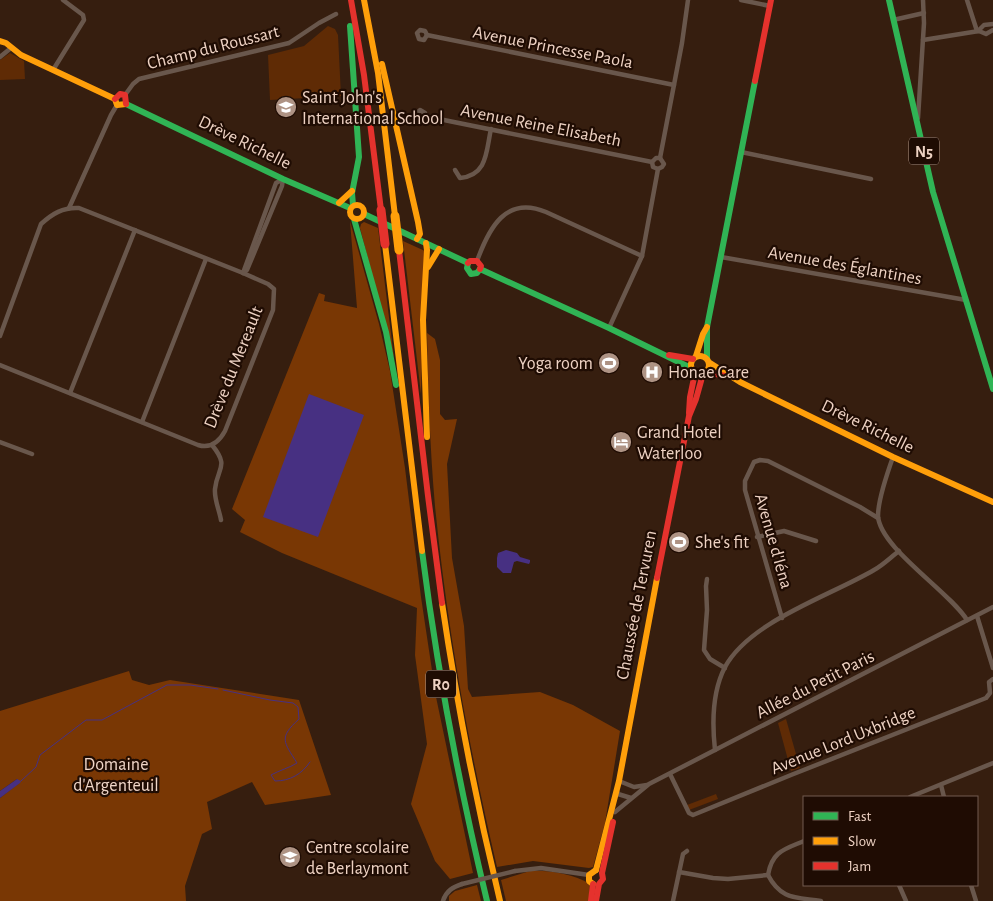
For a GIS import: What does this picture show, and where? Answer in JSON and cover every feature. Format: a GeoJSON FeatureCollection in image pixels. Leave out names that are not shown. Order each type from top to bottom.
{"type":"FeatureCollection","features":[{"type":"Feature","properties":{"kind":"main road","name":"R0"},"geometry":{"type":"LineString","coordinates":[[364,0],[378,73],[439,585],[453,678],[480,818],[500,901]]}},
{"type":"Feature","properties":{"kind":"main road","name":"N5"},"geometry":{"type":"LineString","coordinates":[[889,0],[933,192],[993,389]]}},
{"type":"Feature","properties":{"kind":"main road","name":"R0"},"geometry":{"type":"LineString","coordinates":[[351,2],[364,76],[426,588],[440,680],[466,811],[487,901]]}},
{"type":"Feature","properties":{"kind":"main road"},"geometry":{"type":"LineString","coordinates":[[351,2],[350,20],[359,157],[352,191],[350,214],[354,219],[386,332],[398,395],[405,408]]}},
{"type":"Feature","properties":{"kind":"main road","name":"Chaussée de Tervuren"},"geometry":{"type":"LineString","coordinates":[[596,873],[618,786],[689,416],[690,397],[700,365],[770,3]]}},
{"type":"Feature","properties":{"kind":"main road"},"geometry":{"type":"LineString","coordinates":[[370,31],[375,37],[418,222],[426,272],[423,320],[427,447],[424,458]]}},
{"type":"Feature","properties":{"kind":"main road","name":"Drève Richelle"},"geometry":{"type":"LineString","coordinates":[[0,41],[6,42],[21,55],[283,179],[352,207]]}},
{"type":"Feature","properties":{"kind":"main road"},"geometry":{"type":"LineString","coordinates":[[339,203],[352,191]]}},
{"type":"Feature","properties":{"kind":"main road"},"geometry":{"type":"LineString","coordinates":[[352,207],[360,205],[363,208],[364,214],[360,219],[354,219]]}},
{"type":"Feature","properties":{"kind":"main road","name":"Drève Richelle"},"geometry":{"type":"LineString","coordinates":[[364,214],[475,264],[666,355],[700,365],[730,377],[893,457],[993,502]]}},
{"type":"Feature","properties":{"kind":"main road"},"geometry":{"type":"LineString","coordinates":[[426,272],[439,249]]}},
{"type":"Feature","properties":{"kind":"main road","name":"Chaussée de Tervuren"},"geometry":{"type":"LineString","coordinates":[[596,873],[615,812],[615,801]]}},
{"type":"Feature","properties":{"kind":"main road"},"geometry":{"type":"LineString","coordinates":[[591,901],[596,884],[603,879],[596,873]]}},
{"type":"Feature","properties":{"kind":"main road"},"geometry":{"type":"LineString","coordinates":[[596,884],[596,901]]}},
{"type":"Feature","properties":{"kind":"street"},"geometry":{"type":"LineString","coordinates":[[53,70],[84,20],[83,15],[64,0]]}},
{"type":"Feature","properties":{"kind":"street"},"geometry":{"type":"LineString","coordinates":[[609,328],[642,256],[658,169],[663,166],[663,160],[660,158],[688,0]]}},
{"type":"Feature","properties":{"kind":"street"},"geometry":{"type":"LineString","coordinates":[[741,0],[770,3]]}},
{"type":"Feature","properties":{"kind":"street"},"geometry":{"type":"LineString","coordinates":[[918,124],[924,0]]}},
{"type":"Feature","properties":{"kind":"street"},"geometry":{"type":"LineString","coordinates":[[967,0],[978,31]]}},
{"type":"Feature","properties":{"kind":"street"},"geometry":{"type":"LineString","coordinates":[[893,20],[924,13]]}},
{"type":"Feature","properties":{"kind":"street","name":"Champ du Roussart"},"geometry":{"type":"LineString","coordinates":[[69,208],[111,115],[136,81],[290,43],[336,14]]}},
{"type":"Feature","properties":{"kind":"street"},"geometry":{"type":"LineString","coordinates":[[978,31],[984,25],[993,24]]}},
{"type":"Feature","properties":{"kind":"street"},"geometry":{"type":"LineString","coordinates":[[922,40],[967,32],[978,31],[986,34],[993,30]]}},
{"type":"Feature","properties":{"kind":"street","name":"Avenue Princesse Paola"},"geometry":{"type":"LineString","coordinates":[[427,35],[674,85]]}},
{"type":"Feature","properties":{"kind":"street"},"geometry":{"type":"LineString","coordinates":[[0,57],[11,48]]}},
{"type":"Feature","properties":{"kind":"street","name":"Avenue Reine Elisabeth"},"geometry":{"type":"LineString","coordinates":[[425,116],[652,162]]}},
{"type":"Feature","properties":{"kind":"street"},"geometry":{"type":"LineString","coordinates":[[455,170],[460,178],[475,173],[481,168],[485,161],[491,129]]}},
{"type":"Feature","properties":{"kind":"street"},"geometry":{"type":"LineString","coordinates":[[741,152],[871,178]]}},
{"type":"Feature","properties":{"kind":"street"},"geometry":{"type":"LineString","coordinates":[[658,169],[654,167],[652,162],[654,158],[660,158]]}},
{"type":"Feature","properties":{"kind":"street"},"geometry":{"type":"LineString","coordinates":[[243,273],[247,270],[282,186],[283,179]]}},
{"type":"Feature","properties":{"kind":"street"},"geometry":{"type":"LineString","coordinates":[[475,264],[495,223],[509,211],[524,207],[536,208],[546,212],[642,256]]}},
{"type":"Feature","properties":{"kind":"street"},"geometry":{"type":"LineString","coordinates":[[0,336],[41,224],[50,216],[69,208]]}},
{"type":"Feature","properties":{"kind":"street","name":"Drève du Mereault"},"geometry":{"type":"LineString","coordinates":[[0,365],[198,445],[212,445],[220,440],[225,431],[272,310],[274,289],[268,284],[243,273],[135,230],[78,208],[69,208]]}},
{"type":"Feature","properties":{"kind":"street"},"geometry":{"type":"LineString","coordinates":[[70,393],[135,230]]}},
{"type":"Feature","properties":{"kind":"street","name":"Avenue des Églantines"},"geometry":{"type":"LineString","coordinates":[[721,257],[966,300]]}},
{"type":"Feature","properties":{"kind":"street"},"geometry":{"type":"LineString","coordinates":[[142,422],[206,259]]}},
{"type":"Feature","properties":{"kind":"street"},"geometry":{"type":"LineString","coordinates":[[0,442],[32,454]]}},
{"type":"Feature","properties":{"kind":"street"},"geometry":{"type":"LineString","coordinates":[[212,445],[219,453],[222,468],[215,490],[220,520]]}},
{"type":"Feature","properties":{"kind":"street"},"geometry":{"type":"LineString","coordinates":[[893,457],[879,508],[878,518],[882,530],[899,551],[955,603],[967,620]]}},
{"type":"Feature","properties":{"kind":"street","name":"Avenue d'Iéna"},"geometry":{"type":"LineString","coordinates":[[782,618],[757,538],[745,490],[745,481],[754,462],[760,460],[768,461],[878,518]]}},
{"type":"Feature","properties":{"kind":"street"},"geometry":{"type":"LineString","coordinates":[[757,538],[784,531],[816,541]]}},
{"type":"Feature","properties":{"kind":"street"},"geometry":{"type":"LineString","coordinates":[[715,750],[713,729],[715,697],[725,668],[739,649],[752,636],[782,618],[876,569],[899,551]]}},
{"type":"Feature","properties":{"kind":"street"},"geometry":{"type":"LineString","coordinates":[[707,579],[704,650],[710,659],[725,668]]}},
{"type":"Feature","properties":{"kind":"street","name":"Allée du Petit Paris"},"geometry":{"type":"LineString","coordinates":[[615,812],[649,784],[993,607]]}},
{"type":"Feature","properties":{"kind":"street"},"geometry":{"type":"LineString","coordinates":[[977,616],[993,668]]}},
{"type":"Feature","properties":{"kind":"street","name":"Avenue Lord Uxbridge"},"geometry":{"type":"LineString","coordinates":[[670,774],[688,813],[693,815],[986,698],[990,693],[989,682],[993,678]]}},
{"type":"Feature","properties":{"kind":"street"},"geometry":{"type":"LineString","coordinates":[[913,796],[993,764]]}},
{"type":"Feature","properties":{"kind":"street","name":"Allée du Petit Paris"},"geometry":{"type":"LineString","coordinates":[[618,786],[634,787],[649,784]]}},
{"type":"Feature","properties":{"kind":"street"},"geometry":{"type":"LineString","coordinates":[[941,785],[944,796]]}},
{"type":"Feature","properties":{"kind":"street"},"geometry":{"type":"LineString","coordinates":[[618,786],[618,794],[631,798]]}},
{"type":"Feature","properties":{"kind":"street"},"geometry":{"type":"LineString","coordinates":[[803,841],[782,850],[775,856],[771,862],[768,874],[773,884],[783,893],[821,901]]}},
{"type":"Feature","properties":{"kind":"street"},"geometry":{"type":"LineString","coordinates":[[673,901],[678,872],[686,850]]}},
{"type":"Feature","properties":{"kind":"street"},"geometry":{"type":"LineString","coordinates":[[443,901],[453,887],[515,871],[541,868],[596,873]]}},
{"type":"Feature","properties":{"kind":"street"},"geometry":{"type":"LineString","coordinates":[[678,872],[728,879],[768,874]]}},
{"type":"Feature","properties":{"kind":"street"},"geometry":{"type":"LineString","coordinates":[[899,886],[906,901]]}},
{"type":"Feature","properties":{"kind":"street"},"geometry":{"type":"LineString","coordinates":[[971,886],[976,901]]}},
{"type":"Feature","properties":{"kind":"shaded area"},"geometry":{"type":"Polygon","coordinates":[[[328,26],[335,29],[338,35],[341,96],[270,100],[268,55],[304,46],[328,26]]]}},
{"type":"Feature","properties":{"kind":"shaded area"},"geometry":{"type":"Polygon","coordinates":[[[10,53],[24,61],[25,79],[0,80],[0,60],[10,53]]]}},
{"type":"Feature","properties":{"kind":"shaded area"},"geometry":{"type":"Polygon","coordinates":[[[309,394],[364,415],[318,537],[263,517],[309,394]]]}},
{"type":"Feature","properties":{"kind":"shaded area"},"geometry":{"type":"Polygon","coordinates":[[[506,550],[530,560],[529,564],[514,562],[511,573],[503,573],[497,567],[497,558],[498,553],[506,550]]]}},
{"type":"Feature","properties":{"kind":"shaded area"},"geometry":{"type":"Polygon","coordinates":[[[786,719],[800,768],[791,771],[778,723],[786,719]]]}},
{"type":"Feature","properties":{"kind":"shaded area"},"geometry":{"type":"Polygon","coordinates":[[[17,779],[21,781],[20,783],[0,798],[0,791],[17,779]]]}},
{"type":"Feature","properties":{"kind":"shaded area"},"geometry":{"type":"Polygon","coordinates":[[[716,794],[718,799],[689,810],[687,805],[716,794]]]}},
{"type":"Feature","properties":{"kind":"green space"},"geometry":{"type":"Polygon","coordinates":[[[350,221],[390,371],[436,697],[473,873],[450,879],[435,861],[411,804],[427,744],[415,655],[417,608],[282,553],[240,532],[245,520],[232,509],[319,293],[325,295],[324,301],[357,308],[350,221]]]}},
{"type":"Feature","properties":{"kind":"green space"},"geometry":{"type":"Polygon","coordinates":[[[364,222],[378,228],[394,358],[360,228],[364,222]]]}},
{"type":"Feature","properties":{"kind":"green space"},"geometry":{"type":"Polygon","coordinates":[[[403,241],[425,251],[421,394],[403,241]]]}},
{"type":"Feature","properties":{"kind":"green space"},"geometry":{"type":"Polygon","coordinates":[[[427,333],[435,339],[440,360],[440,414],[445,420],[457,419],[447,464],[452,558],[464,626],[468,689],[472,697],[540,692],[573,705],[620,731],[605,823],[593,867],[533,861],[497,867],[468,733],[440,552],[429,419],[427,333]]]}},
{"type":"Feature","properties":{"kind":"green space","name":"Domaine d'Argenteuil"},"geometry":{"type":"Polygon","coordinates":[[[129,671],[132,680],[149,685],[170,680],[299,700],[331,795],[265,805],[252,782],[207,802],[212,829],[202,834],[185,886],[186,901],[0,901],[0,798],[19,783],[17,779],[0,791],[0,711],[129,671]]]}},
{"type":"Feature","properties":{"kind":"green space"},"geometry":{"type":"Polygon","coordinates":[[[530,871],[561,873],[590,884],[589,901],[506,901],[501,880],[530,871]]]}},
{"type":"Feature","properties":{"kind":"green space"},"geometry":{"type":"Polygon","coordinates":[[[477,885],[481,901],[449,901],[449,896],[455,891],[477,885]]]}},
{"type":"Feature","properties":{"kind":"waterway"},"geometry":{"type":"LineString","coordinates":[[21,781],[36,767],[40,755],[86,720],[102,720],[167,685],[190,685],[218,689]]}},
{"type":"Feature","properties":{"kind":"waterway"},"geometry":{"type":"LineString","coordinates":[[223,690],[293,703],[298,707],[299,719],[292,725],[285,740],[297,763],[271,775],[275,781],[286,780],[295,776],[310,762]]}},
{"type":"Feature","properties":{"kind":"traffic: fast"},"geometry":{"type":"LineString","coordinates":[[889,0],[933,192],[993,389]]}},
{"type":"Feature","properties":{"kind":"traffic: fast"},"geometry":{"type":"LineString","coordinates":[[350,26],[359,157],[352,193],[353,205]]}},
{"type":"Feature","properties":{"kind":"traffic: fast"},"geometry":{"type":"LineString","coordinates":[[707,358],[707,327],[755,81]]}},
{"type":"Feature","properties":{"kind":"traffic: fast"},"geometry":{"type":"LineString","coordinates":[[126,104],[283,179],[350,208]]}},
{"type":"Feature","properties":{"kind":"traffic: fast"},"geometry":{"type":"LineString","coordinates":[[364,214],[468,263]]}},
{"type":"Feature","properties":{"kind":"traffic: fast"},"geometry":{"type":"LineString","coordinates":[[354,219],[386,332],[396,385]]}},
{"type":"Feature","properties":{"kind":"traffic: fast"},"geometry":{"type":"LineString","coordinates":[[468,263],[467,268],[471,274],[477,273],[480,269]]}},
{"type":"Feature","properties":{"kind":"traffic: fast"},"geometry":{"type":"LineString","coordinates":[[480,269],[691,368]]}},
{"type":"Feature","properties":{"kind":"traffic: fast"},"geometry":{"type":"LineString","coordinates":[[422,551],[450,727],[487,901]]}},
{"type":"Feature","properties":{"kind":"traffic: slow"},"geometry":{"type":"LineString","coordinates":[[364,0],[378,73],[395,216]]}},
{"type":"Feature","properties":{"kind":"traffic: slow"},"geometry":{"type":"LineString","coordinates":[[0,41],[6,43],[21,55],[115,99]]}},
{"type":"Feature","properties":{"kind":"traffic: slow"},"geometry":{"type":"LineString","coordinates":[[382,64],[418,222],[420,234],[417,239]]}},
{"type":"Feature","properties":{"kind":"traffic: slow"},"geometry":{"type":"LineString","coordinates":[[115,99],[117,105],[126,104]]}},
{"type":"Feature","properties":{"kind":"traffic: slow"},"geometry":{"type":"LineString","coordinates":[[339,203],[352,191]]}},
{"type":"Feature","properties":{"kind":"traffic: slow"},"geometry":{"type":"LineString","coordinates":[[354,205],[360,205],[364,212],[360,219],[354,219],[350,215],[350,209],[354,205]]}},
{"type":"Feature","properties":{"kind":"traffic: slow"},"geometry":{"type":"LineString","coordinates":[[395,216],[399,250]]}},
{"type":"Feature","properties":{"kind":"traffic: slow"},"geometry":{"type":"LineString","coordinates":[[426,243],[423,320],[427,437]]}},
{"type":"Feature","properties":{"kind":"traffic: slow"},"geometry":{"type":"LineString","coordinates":[[385,244],[422,551]]}},
{"type":"Feature","properties":{"kind":"traffic: slow"},"geometry":{"type":"LineString","coordinates":[[428,267],[439,249]]}},
{"type":"Feature","properties":{"kind":"traffic: slow"},"geometry":{"type":"LineString","coordinates":[[696,356],[707,327]]}},
{"type":"Feature","properties":{"kind":"traffic: slow"},"geometry":{"type":"LineString","coordinates":[[696,356],[704,356],[709,361],[709,365],[707,372],[696,374],[691,369],[691,361],[696,356]]}},
{"type":"Feature","properties":{"kind":"traffic: slow"},"geometry":{"type":"LineString","coordinates":[[710,363],[740,382],[893,457],[993,502]]}},
{"type":"Feature","properties":{"kind":"traffic: slow"},"geometry":{"type":"LineString","coordinates":[[596,870],[619,781],[657,578]]}},
{"type":"Feature","properties":{"kind":"traffic: slow"},"geometry":{"type":"LineString","coordinates":[[442,603],[468,753],[500,901]]}},
{"type":"Feature","properties":{"kind":"traffic: slow"},"geometry":{"type":"LineString","coordinates":[[593,884],[589,881],[589,875],[596,870]]}},
{"type":"Feature","properties":{"kind":"traffic: jam"},"geometry":{"type":"LineString","coordinates":[[351,0],[364,75],[381,210]]}},
{"type":"Feature","properties":{"kind":"traffic: jam"},"geometry":{"type":"LineString","coordinates":[[755,81],[771,0]]}},
{"type":"Feature","properties":{"kind":"traffic: jam"},"geometry":{"type":"LineString","coordinates":[[115,99],[120,94],[125,95],[126,104]]}},
{"type":"Feature","properties":{"kind":"traffic: jam"},"geometry":{"type":"LineString","coordinates":[[381,210],[385,244]]}},
{"type":"Feature","properties":{"kind":"traffic: jam"},"geometry":{"type":"LineString","coordinates":[[399,250],[442,603]]}},
{"type":"Feature","properties":{"kind":"traffic: jam"},"geometry":{"type":"LineString","coordinates":[[468,263],[470,261],[477,261],[481,266],[480,269]]}},
{"type":"Feature","properties":{"kind":"traffic: jam"},"geometry":{"type":"LineString","coordinates":[[669,355],[693,359]]}},
{"type":"Feature","properties":{"kind":"traffic: jam"},"geometry":{"type":"LineString","coordinates":[[707,372],[725,376]]}},
{"type":"Feature","properties":{"kind":"traffic: jam"},"geometry":{"type":"LineString","coordinates":[[689,413],[695,373]]}},
{"type":"Feature","properties":{"kind":"traffic: jam"},"geometry":{"type":"LineString","coordinates":[[657,578],[689,416],[703,374]]}},
{"type":"Feature","properties":{"kind":"traffic: jam"},"geometry":{"type":"LineString","coordinates":[[596,901],[599,884],[603,879],[602,873],[613,822]]}},
{"type":"Feature","properties":{"kind":"traffic: jam"},"geometry":{"type":"LineString","coordinates":[[591,901],[593,884]]}},
{"type":"Feature","properties":{"kind":"place","name":"Saint John's International School"},"geometry":{"type":"Point","coordinates":[286,107]}},
{"type":"Feature","properties":{"kind":"place","name":"Yoga room"},"geometry":{"type":"Point","coordinates":[609,363]}},
{"type":"Feature","properties":{"kind":"place","name":"Honae Care"},"geometry":{"type":"Point","coordinates":[652,372]}},
{"type":"Feature","properties":{"kind":"place","name":"Grand Hotel Waterloo"},"geometry":{"type":"Point","coordinates":[621,442]}},
{"type":"Feature","properties":{"kind":"place","name":"She's fit"},"geometry":{"type":"Point","coordinates":[679,542]}},
{"type":"Feature","properties":{"kind":"place","name":"Centre scolaire de Berlaymont"},"geometry":{"type":"Point","coordinates":[290,857]}}]}
